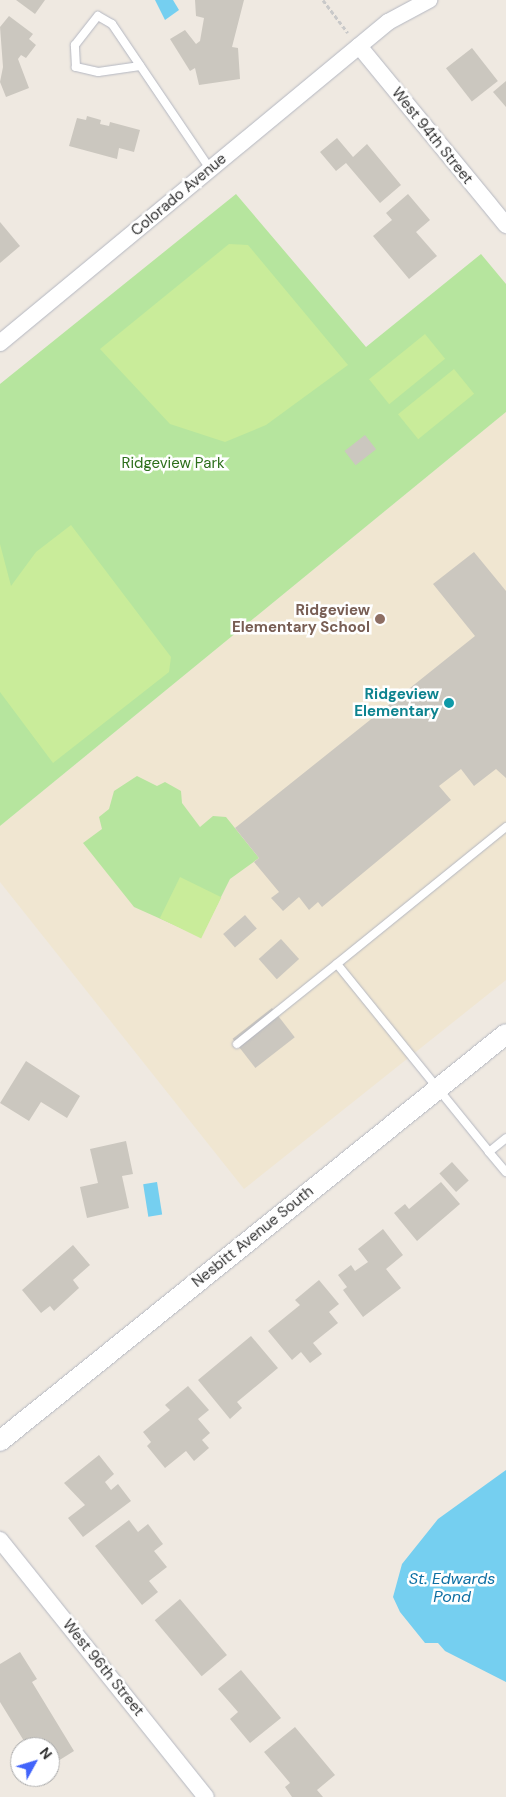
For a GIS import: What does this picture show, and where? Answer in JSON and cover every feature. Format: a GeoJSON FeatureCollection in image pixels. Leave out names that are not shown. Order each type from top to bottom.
{"type":"FeatureCollection","features":[{"type":"Feature","properties":{"kind":"street","name":"Colorado Avenue"},"geometry":{"type":"LineString","coordinates":[[0,343],[388,22],[429,0]]}},
{"type":"Feature","properties":{"kind":"street","name":"West 94th Street"},"geometry":{"type":"LineString","coordinates":[[358,46],[506,225]]}},
{"type":"Feature","properties":{"kind":"street","name":"Nesbitt Avenue South"},"geometry":{"type":"LineString","coordinates":[[0,1441],[506,1034]]}},
{"type":"Feature","properties":{"kind":"street","name":"West 96th Street"},"geometry":{"type":"LineString","coordinates":[[0,1540],[206,1797]]}},
{"type":"Feature","properties":{"kind":"lane"},"geometry":{"type":"LineString","coordinates":[[140,66],[98,72],[76,67],[75,45],[98,16],[112,24],[210,169]]}},
{"type":"Feature","properties":{"kind":"lane"},"geometry":{"type":"LineString","coordinates":[[237,1044],[506,828]]}},
{"type":"Feature","properties":{"kind":"lane"},"geometry":{"type":"LineString","coordinates":[[337,964],[506,1172]]}},
{"type":"Feature","properties":{"kind":"lane"},"geometry":{"type":"LineString","coordinates":[[489,1152],[506,1138]]}},
{"type":"Feature","properties":{"kind":"path"},"geometry":{"type":"LineString","coordinates":[[323,0],[358,46]]}},
{"type":"Feature","properties":{"kind":"shaded area","name":"Ridgeview Elementary School"},"geometry":{"type":"Polygon","coordinates":[[[506,412],[506,980],[244,1189],[0,882],[0,826],[506,412]]]}},
{"type":"Feature","properties":{"kind":"green space","name":"Ridgeview Park"},"geometry":{"type":"Polygon","coordinates":[[[236,194],[366,347],[481,254],[506,284],[506,412],[0,826],[0,384],[236,194]]]}},
{"type":"Feature","properties":{"kind":"green space"},"geometry":{"type":"Polygon","coordinates":[[[229,244],[248,245],[348,365],[266,425],[225,442],[170,424],[100,349],[229,244]]]}},
{"type":"Feature","properties":{"kind":"green space"},"geometry":{"type":"Polygon","coordinates":[[[425,334],[445,359],[389,404],[369,379],[425,334]]]}},
{"type":"Feature","properties":{"kind":"green space"},"geometry":{"type":"Polygon","coordinates":[[[454,369],[474,394],[418,439],[398,414],[454,369]]]}},
{"type":"Feature","properties":{"kind":"green space"},"geometry":{"type":"Polygon","coordinates":[[[71,525],[171,657],[169,672],[53,763],[0,692],[0,544],[11,586],[36,552],[71,525]]]}},
{"type":"Feature","properties":{"kind":"green space"},"geometry":{"type":"Polygon","coordinates":[[[137,776],[157,786],[165,782],[181,791],[182,803],[200,827],[213,816],[226,817],[259,858],[230,879],[201,937],[134,907],[83,843],[102,829],[99,817],[109,809],[114,791],[137,776]]]}},
{"type":"Feature","properties":{"kind":"green space"},"geometry":{"type":"Polygon","coordinates":[[[180,877],[221,897],[201,939],[160,918],[180,877]]]}},
{"type":"Feature","properties":{"kind":"water"},"geometry":{"type":"Polygon","coordinates":[[[155,0],[173,0],[179,10],[165,20],[155,0]]]}},
{"type":"Feature","properties":{"kind":"water"},"geometry":{"type":"Polygon","coordinates":[[[157,1182],[162,1215],[148,1217],[143,1184],[157,1182]]]}},
{"type":"Feature","properties":{"kind":"water","name":"St. Edwards Pond"},"geometry":{"type":"Polygon","coordinates":[[[506,1470],[506,1682],[445,1651],[438,1643],[425,1643],[400,1612],[393,1597],[402,1564],[438,1519],[506,1470]]]}},
{"type":"Feature","properties":{"kind":"building"},"geometry":{"type":"Polygon","coordinates":[[[16,0],[45,0],[35,14],[16,0]]]}},
{"type":"Feature","properties":{"kind":"building"},"geometry":{"type":"Polygon","coordinates":[[[195,0],[244,0],[232,47],[238,48],[240,79],[199,85],[195,68],[190,71],[170,39],[185,30],[196,44],[200,41],[204,18],[196,16],[195,0]]]}},
{"type":"Feature","properties":{"kind":"building"},"geometry":{"type":"Polygon","coordinates":[[[9,16],[33,34],[29,39],[36,45],[26,58],[21,55],[18,59],[29,88],[6,97],[0,82],[3,67],[0,27],[9,16]]]}},
{"type":"Feature","properties":{"kind":"building"},"geometry":{"type":"Polygon","coordinates":[[[472,48],[498,81],[472,101],[446,68],[472,48]]]}},
{"type":"Feature","properties":{"kind":"building"},"geometry":{"type":"Polygon","coordinates":[[[506,81],[506,107],[493,92],[506,81]]]}},
{"type":"Feature","properties":{"kind":"building"},"geometry":{"type":"Polygon","coordinates":[[[87,116],[101,120],[100,124],[109,126],[110,122],[140,130],[134,152],[119,148],[117,159],[69,146],[77,118],[86,120],[87,116]]]}},
{"type":"Feature","properties":{"kind":"building"},"geometry":{"type":"Polygon","coordinates":[[[337,138],[353,157],[367,144],[401,185],[380,203],[346,163],[336,171],[320,152],[337,138]]]}},
{"type":"Feature","properties":{"kind":"building"},"geometry":{"type":"Polygon","coordinates":[[[408,194],[430,220],[416,232],[437,256],[409,279],[373,236],[392,220],[386,213],[408,194]]]}},
{"type":"Feature","properties":{"kind":"building"},"geometry":{"type":"Polygon","coordinates":[[[0,222],[20,246],[0,263],[0,222]]]}},
{"type":"Feature","properties":{"kind":"building"},"geometry":{"type":"Polygon","coordinates":[[[365,435],[376,449],[356,465],[345,451],[365,435]]]}},
{"type":"Feature","properties":{"kind":"building","name":"Ridgeview Elementary"},"geometry":{"type":"Polygon","coordinates":[[[474,552],[506,591],[506,778],[496,769],[474,786],[461,769],[439,786],[451,800],[322,907],[318,902],[309,910],[299,897],[283,911],[271,898],[279,892],[254,862],[259,858],[235,828],[475,636],[433,584],[474,552]]]}},
{"type":"Feature","properties":{"kind":"building"},"geometry":{"type":"Polygon","coordinates":[[[245,915],[257,929],[235,948],[223,934],[245,915]]]}},
{"type":"Feature","properties":{"kind":"building"},"geometry":{"type":"Polygon","coordinates":[[[281,939],[299,959],[277,979],[259,959],[281,939]]]}},
{"type":"Feature","properties":{"kind":"building"},"geometry":{"type":"Polygon","coordinates":[[[272,1008],[295,1037],[255,1068],[233,1039],[272,1008]]]}},
{"type":"Feature","properties":{"kind":"building"},"geometry":{"type":"Polygon","coordinates":[[[26,1061],[80,1096],[67,1118],[41,1102],[29,1121],[0,1103],[26,1061]]]}},
{"type":"Feature","properties":{"kind":"building"},"geometry":{"type":"Polygon","coordinates":[[[126,1141],[133,1174],[122,1176],[129,1208],[87,1218],[80,1187],[98,1183],[90,1149],[126,1141]]]}},
{"type":"Feature","properties":{"kind":"building"},"geometry":{"type":"Polygon","coordinates":[[[452,1162],[469,1181],[456,1192],[439,1173],[452,1162]]]}},
{"type":"Feature","properties":{"kind":"building"},"geometry":{"type":"Polygon","coordinates":[[[441,1182],[460,1204],[417,1241],[394,1213],[405,1204],[409,1209],[441,1182]]]}},
{"type":"Feature","properties":{"kind":"building"},"geometry":{"type":"Polygon","coordinates":[[[383,1229],[403,1255],[386,1269],[401,1288],[363,1317],[343,1290],[347,1287],[338,1275],[351,1265],[355,1271],[368,1262],[358,1249],[383,1229]]]}},
{"type":"Feature","properties":{"kind":"building"},"geometry":{"type":"Polygon","coordinates":[[[73,1245],[90,1265],[73,1280],[79,1288],[54,1311],[50,1306],[41,1313],[22,1290],[73,1245]]]}},
{"type":"Feature","properties":{"kind":"building"},"geometry":{"type":"Polygon","coordinates":[[[319,1280],[339,1304],[329,1312],[338,1323],[313,1343],[322,1354],[310,1363],[301,1352],[292,1360],[268,1331],[300,1305],[295,1300],[319,1280]]]}},
{"type":"Feature","properties":{"kind":"building"},"geometry":{"type":"Polygon","coordinates":[[[251,1336],[278,1368],[237,1402],[242,1408],[230,1419],[198,1380],[251,1336]]]}},
{"type":"Feature","properties":{"kind":"building"},"geometry":{"type":"Polygon","coordinates":[[[188,1386],[209,1410],[198,1419],[210,1433],[202,1440],[209,1448],[194,1461],[186,1451],[165,1468],[147,1446],[151,1442],[143,1432],[170,1410],[165,1405],[188,1386]]]}},
{"type":"Feature","properties":{"kind":"building"},"geometry":{"type":"Polygon","coordinates":[[[99,1455],[114,1474],[105,1482],[111,1490],[118,1484],[131,1501],[83,1537],[68,1518],[85,1505],[64,1483],[99,1455]]]}},
{"type":"Feature","properties":{"kind":"building"},"geometry":{"type":"Polygon","coordinates":[[[129,1520],[138,1532],[148,1524],[163,1544],[154,1551],[167,1567],[149,1581],[158,1592],[142,1605],[95,1546],[129,1520]]]}},
{"type":"Feature","properties":{"kind":"building"},"geometry":{"type":"Polygon","coordinates":[[[180,1599],[227,1655],[202,1676],[155,1620],[180,1599]]]}},
{"type":"Feature","properties":{"kind":"building"},"geometry":{"type":"Polygon","coordinates":[[[20,1652],[37,1679],[32,1682],[74,1751],[60,1760],[60,1737],[22,1737],[0,1702],[0,1664],[20,1652]]]}},
{"type":"Feature","properties":{"kind":"building"},"geometry":{"type":"Polygon","coordinates":[[[241,1670],[281,1718],[250,1743],[230,1719],[238,1712],[218,1689],[241,1670]]]}},
{"type":"Feature","properties":{"kind":"building"},"geometry":{"type":"Polygon","coordinates":[[[295,1727],[335,1775],[317,1790],[323,1797],[292,1797],[285,1787],[290,1783],[264,1752],[295,1727]]]}},
{"type":"Feature","properties":{"kind":"place","name":"Ridgeview Elementary School"},"geometry":{"type":"Point","coordinates":[380,619]}},
{"type":"Feature","properties":{"kind":"place","name":"Ridgeview Elementary"},"geometry":{"type":"Point","coordinates":[449,703]}}]}
